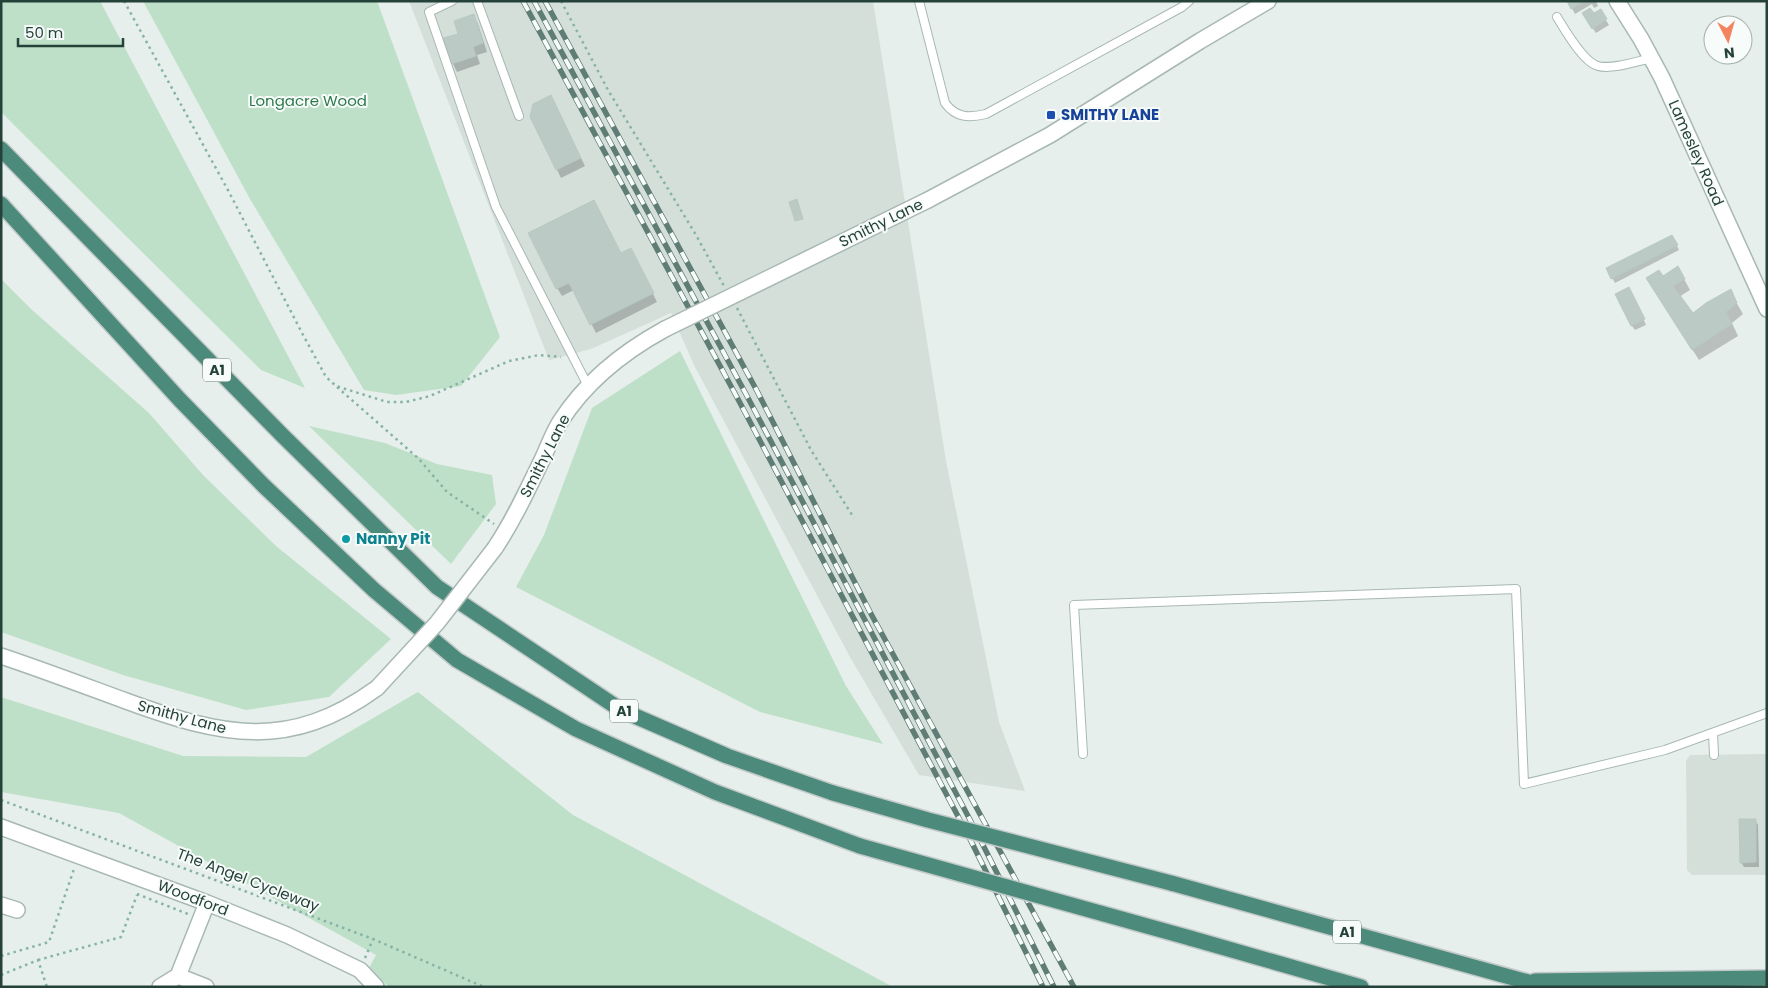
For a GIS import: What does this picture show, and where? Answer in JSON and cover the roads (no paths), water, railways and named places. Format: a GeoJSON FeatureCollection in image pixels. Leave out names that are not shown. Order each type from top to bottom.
{"type":"FeatureCollection","features":[{"type":"Feature","properties":{"kind":"highway","name":"A1"},"geometry":{"type":"LineString","coordinates":[[1,149],[283,436],[437,587],[622,710],[727,756],[833,793],[928,820],[1170,883],[1546,987]]}},
{"type":"Feature","properties":{"kind":"highway","name":"A1"},"geometry":{"type":"LineString","coordinates":[[1,204],[180,400],[264,486],[374,590],[457,660],[576,729],[715,792],[860,846],[1361,987]]}},
{"type":"Feature","properties":{"kind":"highway"},"geometry":{"type":"LineString","coordinates":[[1524,981],[1767,978]]}},
{"type":"Feature","properties":{"kind":"street","name":"Smithy Lane"},"geometry":{"type":"LineString","coordinates":[[1,656],[175,718],[207,727],[241,732],[275,731],[312,723],[346,709],[378,688],[437,623],[506,532],[559,424],[588,386],[625,353],[665,329],[928,200],[1050,135],[1268,1]]}},
{"type":"Feature","properties":{"kind":"street","name":"Lamesley Road"},"geometry":{"type":"LineString","coordinates":[[1617,1],[1652,58],[1671,97],[1767,309]]}},
{"type":"Feature","properties":{"kind":"street","name":"Woodford"},"geometry":{"type":"LineString","coordinates":[[1,827],[287,934],[360,970],[376,987]]}},
{"type":"Feature","properties":{"kind":"street"},"geometry":{"type":"LineString","coordinates":[[160,987],[178,976],[207,903]]}},
{"type":"Feature","properties":{"kind":"street"},"geometry":{"type":"LineString","coordinates":[[1,905],[17,910]]}},
{"type":"Feature","properties":{"kind":"street"},"geometry":{"type":"LineString","coordinates":[[178,976],[206,987]]}},
{"type":"Feature","properties":{"kind":"lane"},"geometry":{"type":"LineString","coordinates":[[452,1],[429,12],[496,206],[588,386]]}},
{"type":"Feature","properties":{"kind":"lane"},"geometry":{"type":"LineString","coordinates":[[477,1],[519,116]]}},
{"type":"Feature","properties":{"kind":"lane"},"geometry":{"type":"LineString","coordinates":[[919,1],[944,103],[949,109],[961,116],[972,117],[986,114],[1182,7],[1188,1]]}},
{"type":"Feature","properties":{"kind":"lane"},"geometry":{"type":"LineString","coordinates":[[1557,17],[1574,44],[1592,64],[1600,67],[1610,67],[1652,58]]}},
{"type":"Feature","properties":{"kind":"lane"},"geometry":{"type":"LineString","coordinates":[[1083,754],[1074,604],[1516,589],[1524,784],[1665,750],[1767,713]]}},
{"type":"Feature","properties":{"kind":"lane"},"geometry":{"type":"LineString","coordinates":[[1713,733],[1714,755]]}},
{"type":"Feature","properties":{"kind":"railway"},"geometry":{"type":"LineString","coordinates":[[523,1],[739,401],[970,839],[1043,987]]}},
{"type":"Feature","properties":{"kind":"railway"},"geometry":{"type":"LineString","coordinates":[[534,1],[747,396],[978,835],[1054,987]]}},
{"type":"Feature","properties":{"kind":"railway"},"geometry":{"type":"LineString","coordinates":[[545,1],[757,391],[870,612],[1074,987]]}},
{"type":"Feature","properties":{"kind":"place","name":"SMITHY LANE"},"geometry":{"type":"Point","coordinates":[1051,115]}},
{"type":"Feature","properties":{"kind":"place","name":"Nanny Pit"},"geometry":{"type":"Point","coordinates":[346,539]}},
{"type":"Feature","properties":{"kind":"park label","name":"Longacre Wood"},"geometry":{"type":"Point","coordinates":[308,101]}}]}
